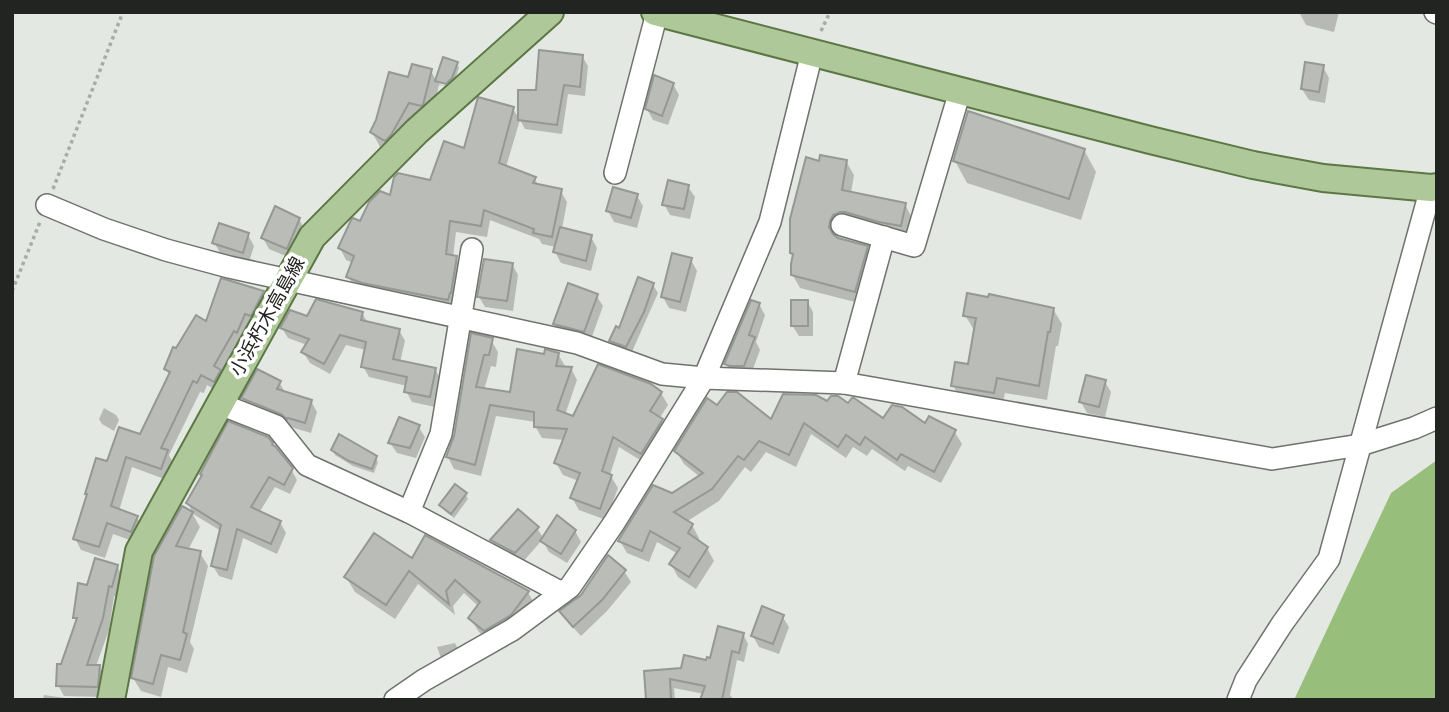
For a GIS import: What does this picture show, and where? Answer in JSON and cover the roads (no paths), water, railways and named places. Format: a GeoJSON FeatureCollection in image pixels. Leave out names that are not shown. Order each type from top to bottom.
{"type":"FeatureCollection","features":[{"type":"Feature","properties":{"kind":"main road","name":"小浜朽木高島線"},"geometry":{"type":"LineString","coordinates":[[111,700],[139,551],[312,237],[417,131],[550,12]]}},
{"type":"Feature","properties":{"kind":"main road"},"geometry":{"type":"LineString","coordinates":[[656,13],[1253,164],[1323,178],[1434,188]]}},
{"type":"Feature","properties":{"kind":"street"},"geometry":{"type":"LineString","coordinates":[[615,173],[656,13]]}},
{"type":"Feature","properties":{"kind":"street"},"geometry":{"type":"LineString","coordinates":[[395,700],[424,680],[512,630],[570,587],[614,523],[704,378],[769,222],[812,53]]}},
{"type":"Feature","properties":{"kind":"street"},"geometry":{"type":"LineString","coordinates":[[842,225],[914,246],[960,91]]}},
{"type":"Feature","properties":{"kind":"street"},"geometry":{"type":"LineString","coordinates":[[1238,700],[1246,680],[1282,624],[1329,559],[1434,188]]}},
{"type":"Feature","properties":{"kind":"street"},"geometry":{"type":"LineString","coordinates":[[47,205],[104,229],[166,250],[229,267],[577,344],[662,373],[704,378],[844,383],[1272,458],[1360,445],[1437,418]]}},
{"type":"Feature","properties":{"kind":"street"},"geometry":{"type":"LineString","coordinates":[[844,383],[884,237]]}},
{"type":"Feature","properties":{"kind":"street"},"geometry":{"type":"LineString","coordinates":[[409,512],[442,434],[472,249]]}},
{"type":"Feature","properties":{"kind":"street"},"geometry":{"type":"LineString","coordinates":[[220,404],[276,426],[307,465],[409,512],[562,593]]}}]}
